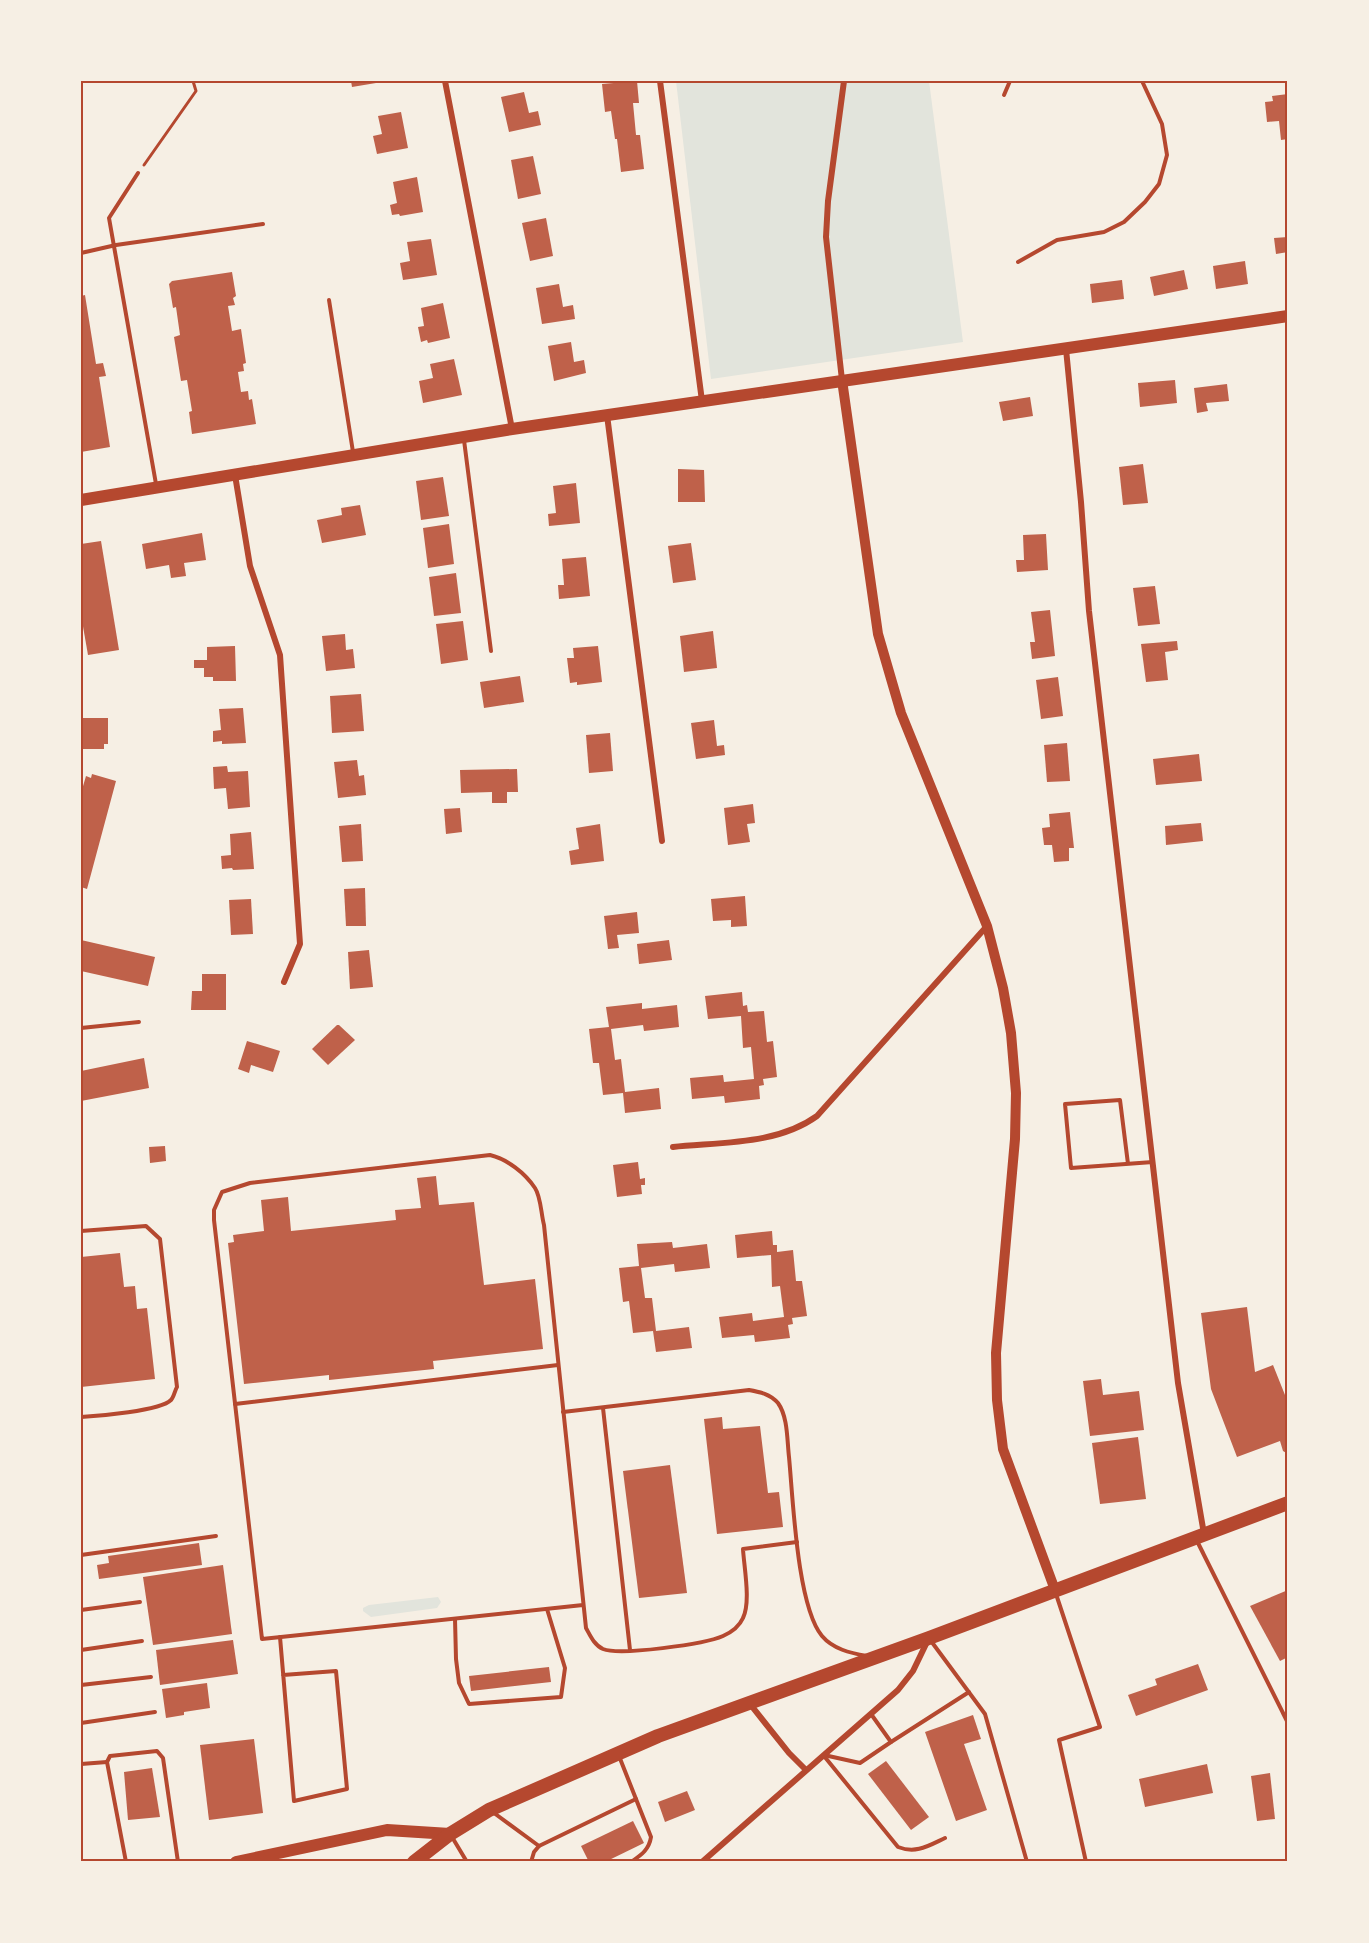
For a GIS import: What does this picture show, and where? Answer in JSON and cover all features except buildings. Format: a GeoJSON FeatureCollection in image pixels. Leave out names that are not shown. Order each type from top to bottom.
{"type":"FeatureCollection","features":[{"type":"Feature","properties":{"kind":"main road"},"geometry":{"type":"LineString","coordinates":[[81,500],[512,429],[1288,316]]}},
{"type":"Feature","properties":{"kind":"main road"},"geometry":{"type":"LineString","coordinates":[[414,1862],[450,1834],[489,1810],[658,1736],[929,1638],[1288,1503]]}},
{"type":"Feature","properties":{"kind":"main road"},"geometry":{"type":"LineString","coordinates":[[245,1861],[387,1830],[450,1834]]}},
{"type":"Feature","properties":{"kind":"street"},"geometry":{"type":"LineString","coordinates":[[445,81],[512,429]]}},
{"type":"Feature","properties":{"kind":"street"},"geometry":{"type":"LineString","coordinates":[[660,81],[702,401]]}},
{"type":"Feature","properties":{"kind":"street"},"geometry":{"type":"LineString","coordinates":[[843,81],[828,201],[826,237],[842,380],[878,634],[901,713],[987,926],[1003,988],[1011,1033],[1016,1093],[1015,1139],[996,1353],[997,1400],[1004,1449],[1055,1590]]}},
{"type":"Feature","properties":{"kind":"street"},"geometry":{"type":"LineString","coordinates":[[1066,347],[1089,611],[1178,1383],[1199,1535]]}},
{"type":"Feature","properties":{"kind":"street"},"geometry":{"type":"LineString","coordinates":[[607,415],[662,841]]}},
{"type":"Feature","properties":{"kind":"street"},"geometry":{"type":"LineString","coordinates":[[235,475],[250,566],[280,656],[300,944],[284,982]]}},
{"type":"Feature","properties":{"kind":"street"},"geometry":{"type":"LineString","coordinates":[[673,1147],[769,1137],[807,1123],[817,1116],[987,926]]}},
{"type":"Feature","properties":{"kind":"street"},"geometry":{"type":"LineString","coordinates":[[702,1862],[898,1690],[913,1671],[929,1638]]}},
{"type":"Feature","properties":{"kind":"street"},"geometry":{"type":"LineString","coordinates":[[749,1704],[806,1770]]}},
{"type":"Feature","properties":{"kind":"lane"},"geometry":{"type":"LineString","coordinates":[[1004,95],[1010,81]]}},
{"type":"Feature","properties":{"kind":"lane"},"geometry":{"type":"LineString","coordinates":[[1017,262],[1057,240],[1104,232],[1124,222],[1145,202],[1159,184],[1167,155],[1162,124],[1142,81]]}},
{"type":"Feature","properties":{"kind":"lane"},"geometry":{"type":"LineString","coordinates":[[138,173],[109,218],[116,245],[157,488]]}},
{"type":"Feature","properties":{"kind":"lane"},"geometry":{"type":"LineString","coordinates":[[81,253],[116,245],[263,224]]}},
{"type":"Feature","properties":{"kind":"lane"},"geometry":{"type":"LineString","coordinates":[[329,300],[354,455]]}},
{"type":"Feature","properties":{"kind":"lane"},"geometry":{"type":"LineString","coordinates":[[463,437],[491,651]]}},
{"type":"Feature","properties":{"kind":"lane"},"geometry":{"type":"LineString","coordinates":[[81,1028],[139,1022]]}},
{"type":"Feature","properties":{"kind":"lane"},"geometry":{"type":"LineString","coordinates":[[1128,1164],[1120,1100],[1065,1104],[1071,1168],[1128,1164],[1152,1162]]}},
{"type":"Feature","properties":{"kind":"lane"},"geometry":{"type":"LineString","coordinates":[[583,1605],[262,1639],[214,1210],[222,1192],[250,1183],[490,1155],[501,1157],[536,1189],[544,1225],[586,1628],[597,1645],[612,1651],[694,1644],[721,1637],[735,1630],[742,1619],[747,1603],[743,1549],[797,1542]]}},
{"type":"Feature","properties":{"kind":"lane"},"geometry":{"type":"LineString","coordinates":[[81,1231],[146,1226],[160,1239],[177,1387],[172,1399],[162,1405],[81,1417]]}},
{"type":"Feature","properties":{"kind":"lane"},"geometry":{"type":"LineString","coordinates":[[235,1404],[558,1365]]}},
{"type":"Feature","properties":{"kind":"lane"},"geometry":{"type":"LineString","coordinates":[[563,1412],[749,1390],[771,1396],[779,1404],[786,1429],[797,1542],[809,1612],[815,1627],[833,1646],[857,1654],[877,1656]]}},
{"type":"Feature","properties":{"kind":"lane"},"geometry":{"type":"LineString","coordinates":[[603,1408],[630,1650]]}},
{"type":"Feature","properties":{"kind":"lane"},"geometry":{"type":"LineString","coordinates":[[1199,1535],[1288,1723]]}},
{"type":"Feature","properties":{"kind":"lane"},"geometry":{"type":"LineString","coordinates":[[81,1555],[216,1536]]}},
{"type":"Feature","properties":{"kind":"lane"},"geometry":{"type":"LineString","coordinates":[[1055,1590],[1100,1727],[1059,1740],[1086,1862]]}},
{"type":"Feature","properties":{"kind":"lane"},"geometry":{"type":"LineString","coordinates":[[81,1610],[141,1602]]}},
{"type":"Feature","properties":{"kind":"lane"},"geometry":{"type":"LineString","coordinates":[[455,1619],[459,1683],[469,1704],[561,1697],[565,1668],[547,1609]]}},
{"type":"Feature","properties":{"kind":"lane"},"geometry":{"type":"LineString","coordinates":[[280,1637],[283,1675],[294,1801],[347,1789],[336,1671],[283,1675]]}},
{"type":"Feature","properties":{"kind":"lane"},"geometry":{"type":"LineString","coordinates":[[929,1638],[985,1714],[1027,1862]]}},
{"type":"Feature","properties":{"kind":"lane"},"geometry":{"type":"LineString","coordinates":[[81,1650],[142,1641]]}},
{"type":"Feature","properties":{"kind":"lane"},"geometry":{"type":"LineString","coordinates":[[81,1685],[151,1677]]}},
{"type":"Feature","properties":{"kind":"lane"},"geometry":{"type":"LineString","coordinates":[[823,1755],[860,1763],[969,1692]]}},
{"type":"Feature","properties":{"kind":"lane"},"geometry":{"type":"LineString","coordinates":[[81,1723],[155,1712]]}},
{"type":"Feature","properties":{"kind":"lane"},"geometry":{"type":"LineString","coordinates":[[871,1714],[891,1742]]}},
{"type":"Feature","properties":{"kind":"lane"},"geometry":{"type":"LineString","coordinates":[[126,1862],[107,1762],[110,1756],[157,1751],[163,1758],[178,1862]]}},
{"type":"Feature","properties":{"kind":"lane"},"geometry":{"type":"LineString","coordinates":[[618,1753],[651,1837],[650,1845],[645,1852],[631,1862]]}},
{"type":"Feature","properties":{"kind":"lane"},"geometry":{"type":"LineString","coordinates":[[823,1755],[898,1847],[907,1851],[920,1850],[945,1838]]}},
{"type":"Feature","properties":{"kind":"lane"},"geometry":{"type":"LineString","coordinates":[[81,1764],[107,1762]]}},
{"type":"Feature","properties":{"kind":"lane"},"geometry":{"type":"LineString","coordinates":[[531,1862],[539,1846],[636,1800]]}},
{"type":"Feature","properties":{"kind":"lane"},"geometry":{"type":"LineString","coordinates":[[489,1810],[539,1846]]}},
{"type":"Feature","properties":{"kind":"lane"},"geometry":{"type":"LineString","coordinates":[[450,1834],[466,1862]]}},
{"type":"Feature","properties":{"kind":"path"},"geometry":{"type":"LineString","coordinates":[[138,173],[196,91],[193,81]]}},
{"type":"Feature","properties":{"kind":"shaded area"},"geometry":{"type":"Polygon","coordinates":[[[676,81],[929,81],[963,342],[711,379],[676,81]]]}},
{"type":"Feature","properties":{"kind":"shaded area"},"geometry":{"type":"Polygon","coordinates":[[[438,1597],[441,1602],[437,1608],[371,1617],[363,1611],[363,1608],[369,1605],[438,1597]]]}}]}
